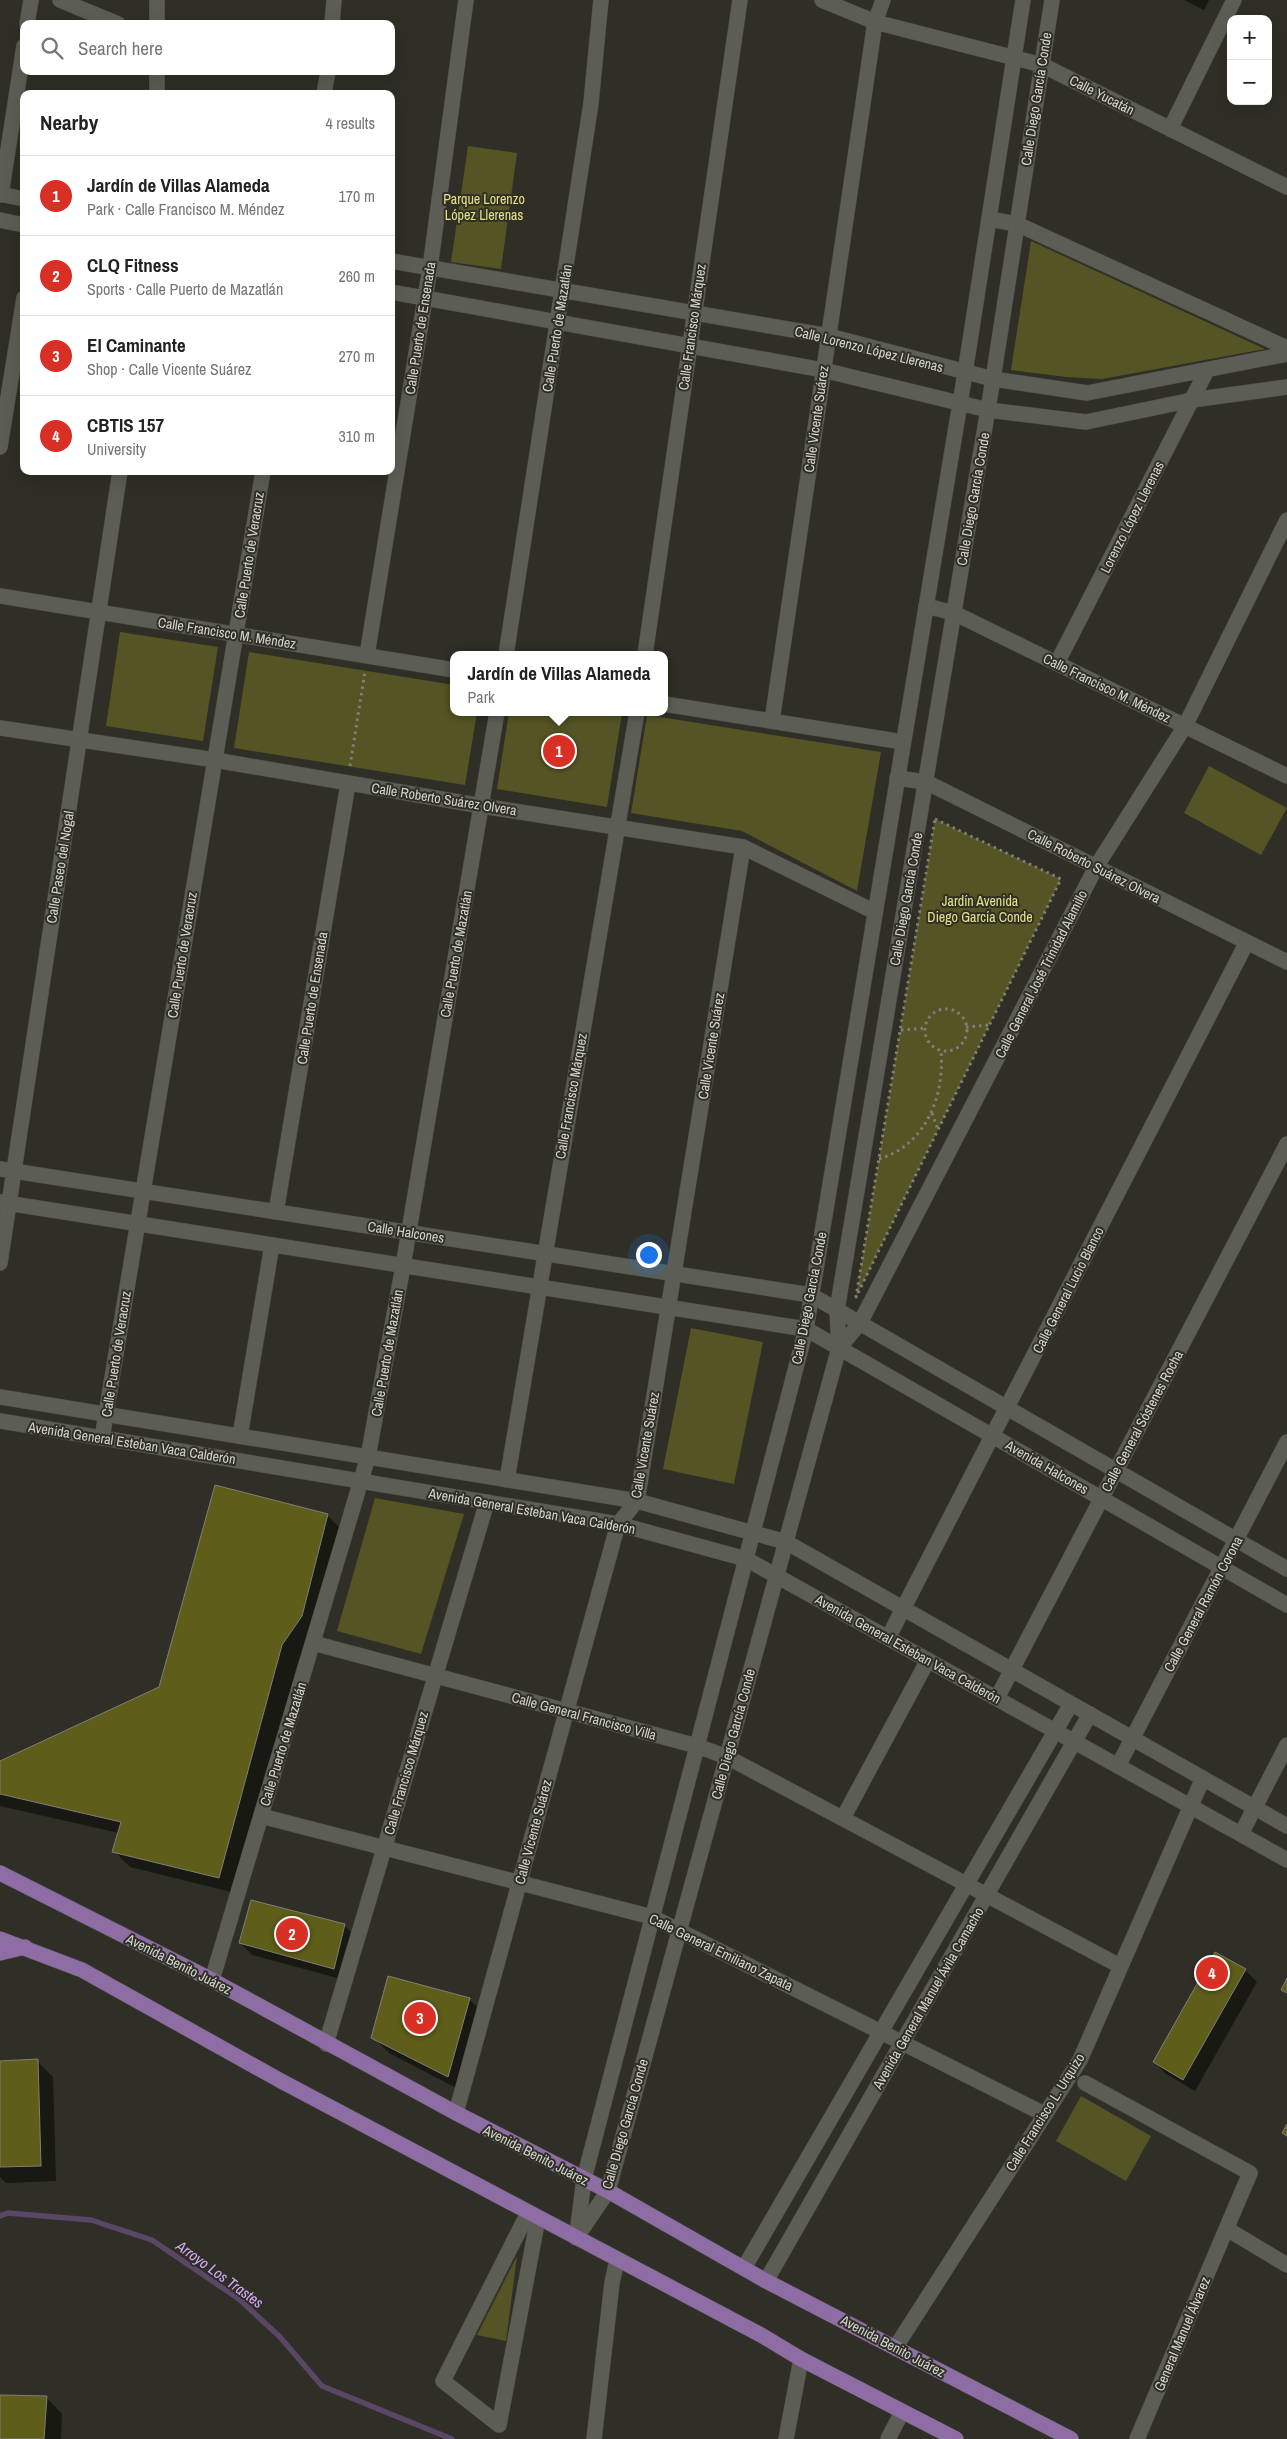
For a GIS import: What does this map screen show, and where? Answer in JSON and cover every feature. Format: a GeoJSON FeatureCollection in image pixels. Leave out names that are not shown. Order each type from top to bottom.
{"type":"FeatureCollection","features":[{"type":"Feature","properties":{"kind":"main road","name":"Avenida Benito Juárez"},"geometry":{"type":"LineString","coordinates":[[0,1873],[212,1980],[326,2044],[608,2191],[766,2281],[1071,2439]]}},
{"type":"Feature","properties":{"kind":"main road"},"geometry":{"type":"LineString","coordinates":[[0,1938],[82,1970],[281,2080],[801,2359],[956,2439]]}},
{"type":"Feature","properties":{"kind":"main road"},"geometry":{"type":"LineString","coordinates":[[0,1953],[26,1947]]}},
{"type":"Feature","properties":{"kind":"street"},"geometry":{"type":"LineString","coordinates":[[28,20],[31,0]]}},
{"type":"Feature","properties":{"kind":"street"},"geometry":{"type":"LineString","coordinates":[[60,0],[108,20]]}},
{"type":"Feature","properties":{"kind":"street"},"geometry":{"type":"LineString","coordinates":[[157,0],[157,20]]}},
{"type":"Feature","properties":{"kind":"street"},"geometry":{"type":"LineString","coordinates":[[332,20],[334,0]]}},
{"type":"Feature","properties":{"kind":"street","name":"Calle Puerto de Ensenada"},"geometry":{"type":"LineString","coordinates":[[367,656],[430,268],[466,0]]}},
{"type":"Feature","properties":{"kind":"street","name":"Calle Puerto de Mazatlán"},"geometry":{"type":"LineString","coordinates":[[507,651],[591,103],[602,0]]}},
{"type":"Feature","properties":{"kind":"street","name":"Calle Francisco Márquez"},"geometry":{"type":"LineString","coordinates":[[646,651],[740,0]]}},
{"type":"Feature","properties":{"kind":"street","name":"Calle Yucatán"},"geometry":{"type":"LineString","coordinates":[[822,0],[875,22],[1042,65],[1287,187]]}},
{"type":"Feature","properties":{"kind":"street","name":"Calle Vicente Suárez"},"geometry":{"type":"LineString","coordinates":[[772,721],[875,22],[883,0]]}},
{"type":"Feature","properties":{"kind":"street","name":"Calle Diego García Conde"},"geometry":{"type":"LineString","coordinates":[[576,2238],[584,2179],[806,1329],[960,403],[1023,0]]}},
{"type":"Feature","properties":{"kind":"street","name":"Calle Diego García Conde"},"geometry":{"type":"LineString","coordinates":[[576,2238],[608,2191],[839,1348],[837,1310],[988,410],[1052,0]]}},
{"type":"Feature","properties":{"kind":"street"},"geometry":{"type":"LineString","coordinates":[[1170,129],[1234,0]]}},
{"type":"Feature","properties":{"kind":"street"},"geometry":{"type":"LineString","coordinates":[[20,72],[1,194],[20,197]]}},
{"type":"Feature","properties":{"kind":"street"},"geometry":{"type":"LineString","coordinates":[[157,75],[157,90]]}},
{"type":"Feature","properties":{"kind":"street"},"geometry":{"type":"LineString","coordinates":[[325,90],[327,75]]}},
{"type":"Feature","properties":{"kind":"street"},"geometry":{"type":"LineString","coordinates":[[0,220],[20,224]]}},
{"type":"Feature","properties":{"kind":"street"},"geometry":{"type":"LineString","coordinates":[[989,220],[1017,224],[1287,348]]}},
{"type":"Feature","properties":{"kind":"street","name":"Calle Lorenzo López Llerenas"},"geometry":{"type":"LineString","coordinates":[[395,262],[829,336],[993,379],[1087,392],[1287,354]]}},
{"type":"Feature","properties":{"kind":"street"},"geometry":{"type":"LineString","coordinates":[[395,293],[823,370],[988,410],[1086,422],[1192,400],[1287,386]]}},
{"type":"Feature","properties":{"kind":"street"},"geometry":{"type":"LineString","coordinates":[[0,447],[20,323]]}},
{"type":"Feature","properties":{"kind":"street","name":"Lorenzo López Llerenas"},"geometry":{"type":"LineString","coordinates":[[1057,663],[1207,370]]}},
{"type":"Feature","properties":{"kind":"street","name":"Calle Paseo del Nogal"},"geometry":{"type":"LineString","coordinates":[[0,1263],[7,1170],[80,740],[119,475]]}},
{"type":"Feature","properties":{"kind":"street","name":"Calle Puerto de Veracruz"},"geometry":{"type":"LineString","coordinates":[[102,1438],[261,475]]}},
{"type":"Feature","properties":{"kind":"street","name":"Calle General José Trinidad Alamillo"},"geometry":{"type":"LineString","coordinates":[[839,1348],[860,1323],[1096,867],[1185,726],[1287,520]]}},
{"type":"Feature","properties":{"kind":"street","name":"Calle Francisco M. Méndez"},"geometry":{"type":"LineString","coordinates":[[0,596],[450,669]]}},
{"type":"Feature","properties":{"kind":"street","name":"Calle Francisco M. Méndez"},"geometry":{"type":"LineString","coordinates":[[926,606],[954,613],[1287,776]]}},
{"type":"Feature","properties":{"kind":"street"},"geometry":{"type":"LineString","coordinates":[[668,705],[903,742]]}},
{"type":"Feature","properties":{"kind":"street","name":"Calle Puerto de Mazatlán"},"geometry":{"type":"LineString","coordinates":[[212,1980],[368,1457],[403,1266],[496,716]]}},
{"type":"Feature","properties":{"kind":"street","name":"Calle Francisco Márquez"},"geometry":{"type":"LineString","coordinates":[[506,1480],[636,716]]}},
{"type":"Feature","properties":{"kind":"street","name":"Calle Roberto Suárez Olvera"},"geometry":{"type":"LineString","coordinates":[[0,728],[215,760],[482,806],[743,846],[875,912]]}},
{"type":"Feature","properties":{"kind":"street","name":"Calle Roberto Suárez Olvera"},"geometry":{"type":"LineString","coordinates":[[897,778],[926,782],[1287,962]]}},
{"type":"Feature","properties":{"kind":"street","name":"Calle Puerto de Ensenada"},"geometry":{"type":"LineString","coordinates":[[276,1212],[348,784]]}},
{"type":"Feature","properties":{"kind":"street","name":"Calle Vicente Suárez"},"geometry":{"type":"LineString","coordinates":[[456,2113],[618,1524],[637,1501],[743,846]]}},
{"type":"Feature","properties":{"kind":"street","name":"Calle General Lucio Blanco"},"geometry":{"type":"LineString","coordinates":[[888,1638],[1247,942]]}},
{"type":"Feature","properties":{"kind":"street","name":"Calle General Sóstenes Rocha"},"geometry":{"type":"LineString","coordinates":[[997,1698],[1287,1144]]}},
{"type":"Feature","properties":{"kind":"street","name":"Calle Halcones"},"geometry":{"type":"LineString","coordinates":[[7,1170],[812,1295]]}},
{"type":"Feature","properties":{"kind":"street"},"geometry":{"type":"LineString","coordinates":[[4,1203],[806,1329]]}},
{"type":"Feature","properties":{"kind":"street"},"geometry":{"type":"LineString","coordinates":[[240,1436],[272,1245]]}},
{"type":"Feature","properties":{"kind":"street"},"geometry":{"type":"LineString","coordinates":[[812,1295],[1287,1570]]}},
{"type":"Feature","properties":{"kind":"street","name":"Avenida Halcones"},"geometry":{"type":"LineString","coordinates":[[806,1329],[1287,1605]]}},
{"type":"Feature","properties":{"kind":"street","name":"Avenida General Esteban Vaca Calderón"},"geometry":{"type":"LineString","coordinates":[[0,1396],[637,1501],[786,1542],[1287,1826]]}},
{"type":"Feature","properties":{"kind":"street","name":"Avenida General Esteban Vaca Calderón"},"geometry":{"type":"LineString","coordinates":[[0,1421],[618,1524],[746,1559],[1287,1860]]}},
{"type":"Feature","properties":{"kind":"street","name":"Calle General Ramón Corona"},"geometry":{"type":"LineString","coordinates":[[1118,1766],[1287,1442]]}},
{"type":"Feature","properties":{"kind":"street"},"geometry":{"type":"LineString","coordinates":[[285,1469],[290,1444]]}},
{"type":"Feature","properties":{"kind":"street","name":"Calle Francisco Márquez"},"geometry":{"type":"LineString","coordinates":[[326,2044],[487,1502]]}},
{"type":"Feature","properties":{"kind":"street","name":"Calle General Francisco Villa"},"geometry":{"type":"LineString","coordinates":[[313,1643],[697,1746],[727,1757],[1120,1966]]}},
{"type":"Feature","properties":{"kind":"street"},"geometry":{"type":"LineString","coordinates":[[843,1818],[928,1660]]}},
{"type":"Feature","properties":{"kind":"street","name":"Avenida General Manuel Ávila Camacho"},"geometry":{"type":"LineString","coordinates":[[744,2268],[1071,1704]]}},
{"type":"Feature","properties":{"kind":"street","name":"Avenida General Manuel Ávila Camacho"},"geometry":{"type":"LineString","coordinates":[[766,2281],[1090,1714]]}},
{"type":"Feature","properties":{"kind":"street"},"geometry":{"type":"LineString","coordinates":[[1241,1834],[1287,1745]]}},
{"type":"Feature","properties":{"kind":"street","name":"Calle Francisco L. Urquizo"},"geometry":{"type":"LineString","coordinates":[[895,2348],[1080,2060],[1203,1778]]}},
{"type":"Feature","properties":{"kind":"street","name":"Calle General Emiliano Zapata"},"geometry":{"type":"LineString","coordinates":[[261,1816],[652,1917],[1044,2114]]}},
{"type":"Feature","properties":{"kind":"street","name":"General Manuel Álvarez"},"geometry":{"type":"LineString","coordinates":[[1085,2082],[1250,2173],[1137,2439]]}},
{"type":"Feature","properties":{"kind":"street"},"geometry":{"type":"LineString","coordinates":[[533,2215],[499,2425],[443,2381],[533,2215]]}},
{"type":"Feature","properties":{"kind":"street"},"geometry":{"type":"LineString","coordinates":[[1227,2230],[1287,2265]]}},
{"type":"Feature","properties":{"kind":"street"},"geometry":{"type":"LineString","coordinates":[[594,2439],[612,2283],[617,2260]]}},
{"type":"Feature","properties":{"kind":"street"},"geometry":{"type":"LineString","coordinates":[[786,2439],[801,2359]]}},
{"type":"Feature","properties":{"kind":"street"},"geometry":{"type":"LineString","coordinates":[[888,2439],[902,2412]]}},
{"type":"Feature","properties":{"kind":"path"},"geometry":{"type":"LineString","coordinates":[[348,784],[367,656]]}},
{"type":"Feature","properties":{"kind":"path"},"geometry":{"type":"LineString","coordinates":[[935,819],[1061,879],[989,1025],[856,1297],[935,819]]}},
{"type":"Feature","properties":{"kind":"path"},"geometry":{"type":"LineString","coordinates":[[943,1009],[957,1012],[962,1017],[966,1027],[965,1036],[958,1046],[942,1050],[929,1042],[925,1028],[931,1015],[943,1009]]}},
{"type":"Feature","properties":{"kind":"path"},"geometry":{"type":"LineString","coordinates":[[966,1027],[989,1025]]}},
{"type":"Feature","properties":{"kind":"path"},"geometry":{"type":"LineString","coordinates":[[900,1030],[925,1028]]}},
{"type":"Feature","properties":{"kind":"path"},"geometry":{"type":"LineString","coordinates":[[879,1160],[896,1153],[912,1141],[932,1113],[940,1086],[942,1050]]}},
{"type":"Feature","properties":{"kind":"path"},"geometry":{"type":"LineString","coordinates":[[932,1113],[938,1130]]}},
{"type":"Feature","properties":{"kind":"green space","name":"Parque Lorenzo López Llerenas"},"geometry":{"type":"Polygon","coordinates":[[[468,146],[517,153],[501,269],[451,262],[468,146]]]}},
{"type":"Feature","properties":{"kind":"green space"},"geometry":{"type":"Polygon","coordinates":[[[1031,241],[1265,349],[1102,379],[1066,377],[1011,370],[1031,241]]]}},
{"type":"Feature","properties":{"kind":"green space"},"geometry":{"type":"Polygon","coordinates":[[[120,632],[218,647],[203,741],[106,726],[120,632]]]}},
{"type":"Feature","properties":{"kind":"green space"},"geometry":{"type":"Polygon","coordinates":[[[249,652],[450,684],[450,716],[476,716],[465,785],[234,748],[249,652]]]}},
{"type":"Feature","properties":{"kind":"green space"},"geometry":{"type":"Polygon","coordinates":[[[508,716],[622,716],[607,807],[497,789],[508,716]]]}},
{"type":"Feature","properties":{"kind":"green space"},"geometry":{"type":"Polygon","coordinates":[[[647,716],[881,752],[857,891],[742,831],[631,813],[647,716]]]}},
{"type":"Feature","properties":{"kind":"green space"},"geometry":{"type":"Polygon","coordinates":[[[1209,766],[1287,808],[1261,855],[1184,813],[1209,766]]]}},
{"type":"Feature","properties":{"kind":"green space","name":"Jardín Avenida Diego García Conde"},"geometry":{"type":"Polygon","coordinates":[[[935,819],[1061,879],[856,1297],[935,819]]]}},
{"type":"Feature","properties":{"kind":"green space"},"geometry":{"type":"Polygon","coordinates":[[[691,1328],[763,1342],[734,1484],[663,1469],[691,1328]]]}},
{"type":"Feature","properties":{"kind":"green space"},"geometry":{"type":"Polygon","coordinates":[[[375,1498],[464,1514],[421,1654],[337,1631],[375,1498]]]}},
{"type":"Feature","properties":{"kind":"green space"},"geometry":{"type":"Polygon","coordinates":[[[1081,2096],[1151,2136],[1126,2181],[1056,2141],[1081,2096]]]}},
{"type":"Feature","properties":{"kind":"green space"},"geometry":{"type":"Polygon","coordinates":[[[517,2256],[506,2341],[477,2335],[517,2256]]]}},
{"type":"Feature","properties":{"kind":"building"},"geometry":{"type":"Polygon","coordinates":[[[215,1485],[328,1514],[302,1616],[282,1645],[219,1878],[112,1852],[121,1822],[0,1794],[0,1761],[159,1687],[215,1485]]]}},
{"type":"Feature","properties":{"kind":"building"},"geometry":{"type":"Polygon","coordinates":[[[251,1900],[345,1924],[334,1969],[239,1943],[251,1900]]]}},
{"type":"Feature","properties":{"kind":"building"},"geometry":{"type":"Polygon","coordinates":[[[1215,1952],[1246,1969],[1183,2080],[1153,2062],[1215,1952]]]}},
{"type":"Feature","properties":{"kind":"building"},"geometry":{"type":"Polygon","coordinates":[[[388,1976],[470,1998],[448,2077],[371,2038],[388,1976]]]}},
{"type":"Feature","properties":{"kind":"building"},"geometry":{"type":"Polygon","coordinates":[[[1287,1978],[1287,1993],[1281,1990],[1287,1978]]]}},
{"type":"Feature","properties":{"kind":"building"},"geometry":{"type":"Polygon","coordinates":[[[38,2059],[41,2166],[0,2167],[0,2061],[38,2059]]]}},
{"type":"Feature","properties":{"kind":"building"},"geometry":{"type":"Polygon","coordinates":[[[1287,2124],[1287,2136],[1282,2133],[1287,2124]]]}},
{"type":"Feature","properties":{"kind":"building"},"geometry":{"type":"Polygon","coordinates":[[[0,2395],[47,2396],[44,2439],[0,2439],[0,2395]]]}},
{"type":"Feature","properties":{"kind":"waterway","name":"Arroyo Los Trastes"},"geometry":{"type":"LineString","coordinates":[[0,2216],[8,2213],[91,2220],[152,2240],[239,2299],[280,2337],[322,2386],[452,2439]]}},
{"type":"Feature","properties":{"kind":"place","name":"Jardín de Villas Alameda"},"geometry":{"type":"Point","coordinates":[559,751]}},
{"type":"Feature","properties":{"kind":"place","name":"CLQ Fitness"},"geometry":{"type":"Point","coordinates":[292,1934]}},
{"type":"Feature","properties":{"kind":"place","name":"CBTIS 157"},"geometry":{"type":"Point","coordinates":[1212,1973]}},
{"type":"Feature","properties":{"kind":"place","name":"El Caminante"},"geometry":{"type":"Point","coordinates":[420,2018]}}]}
